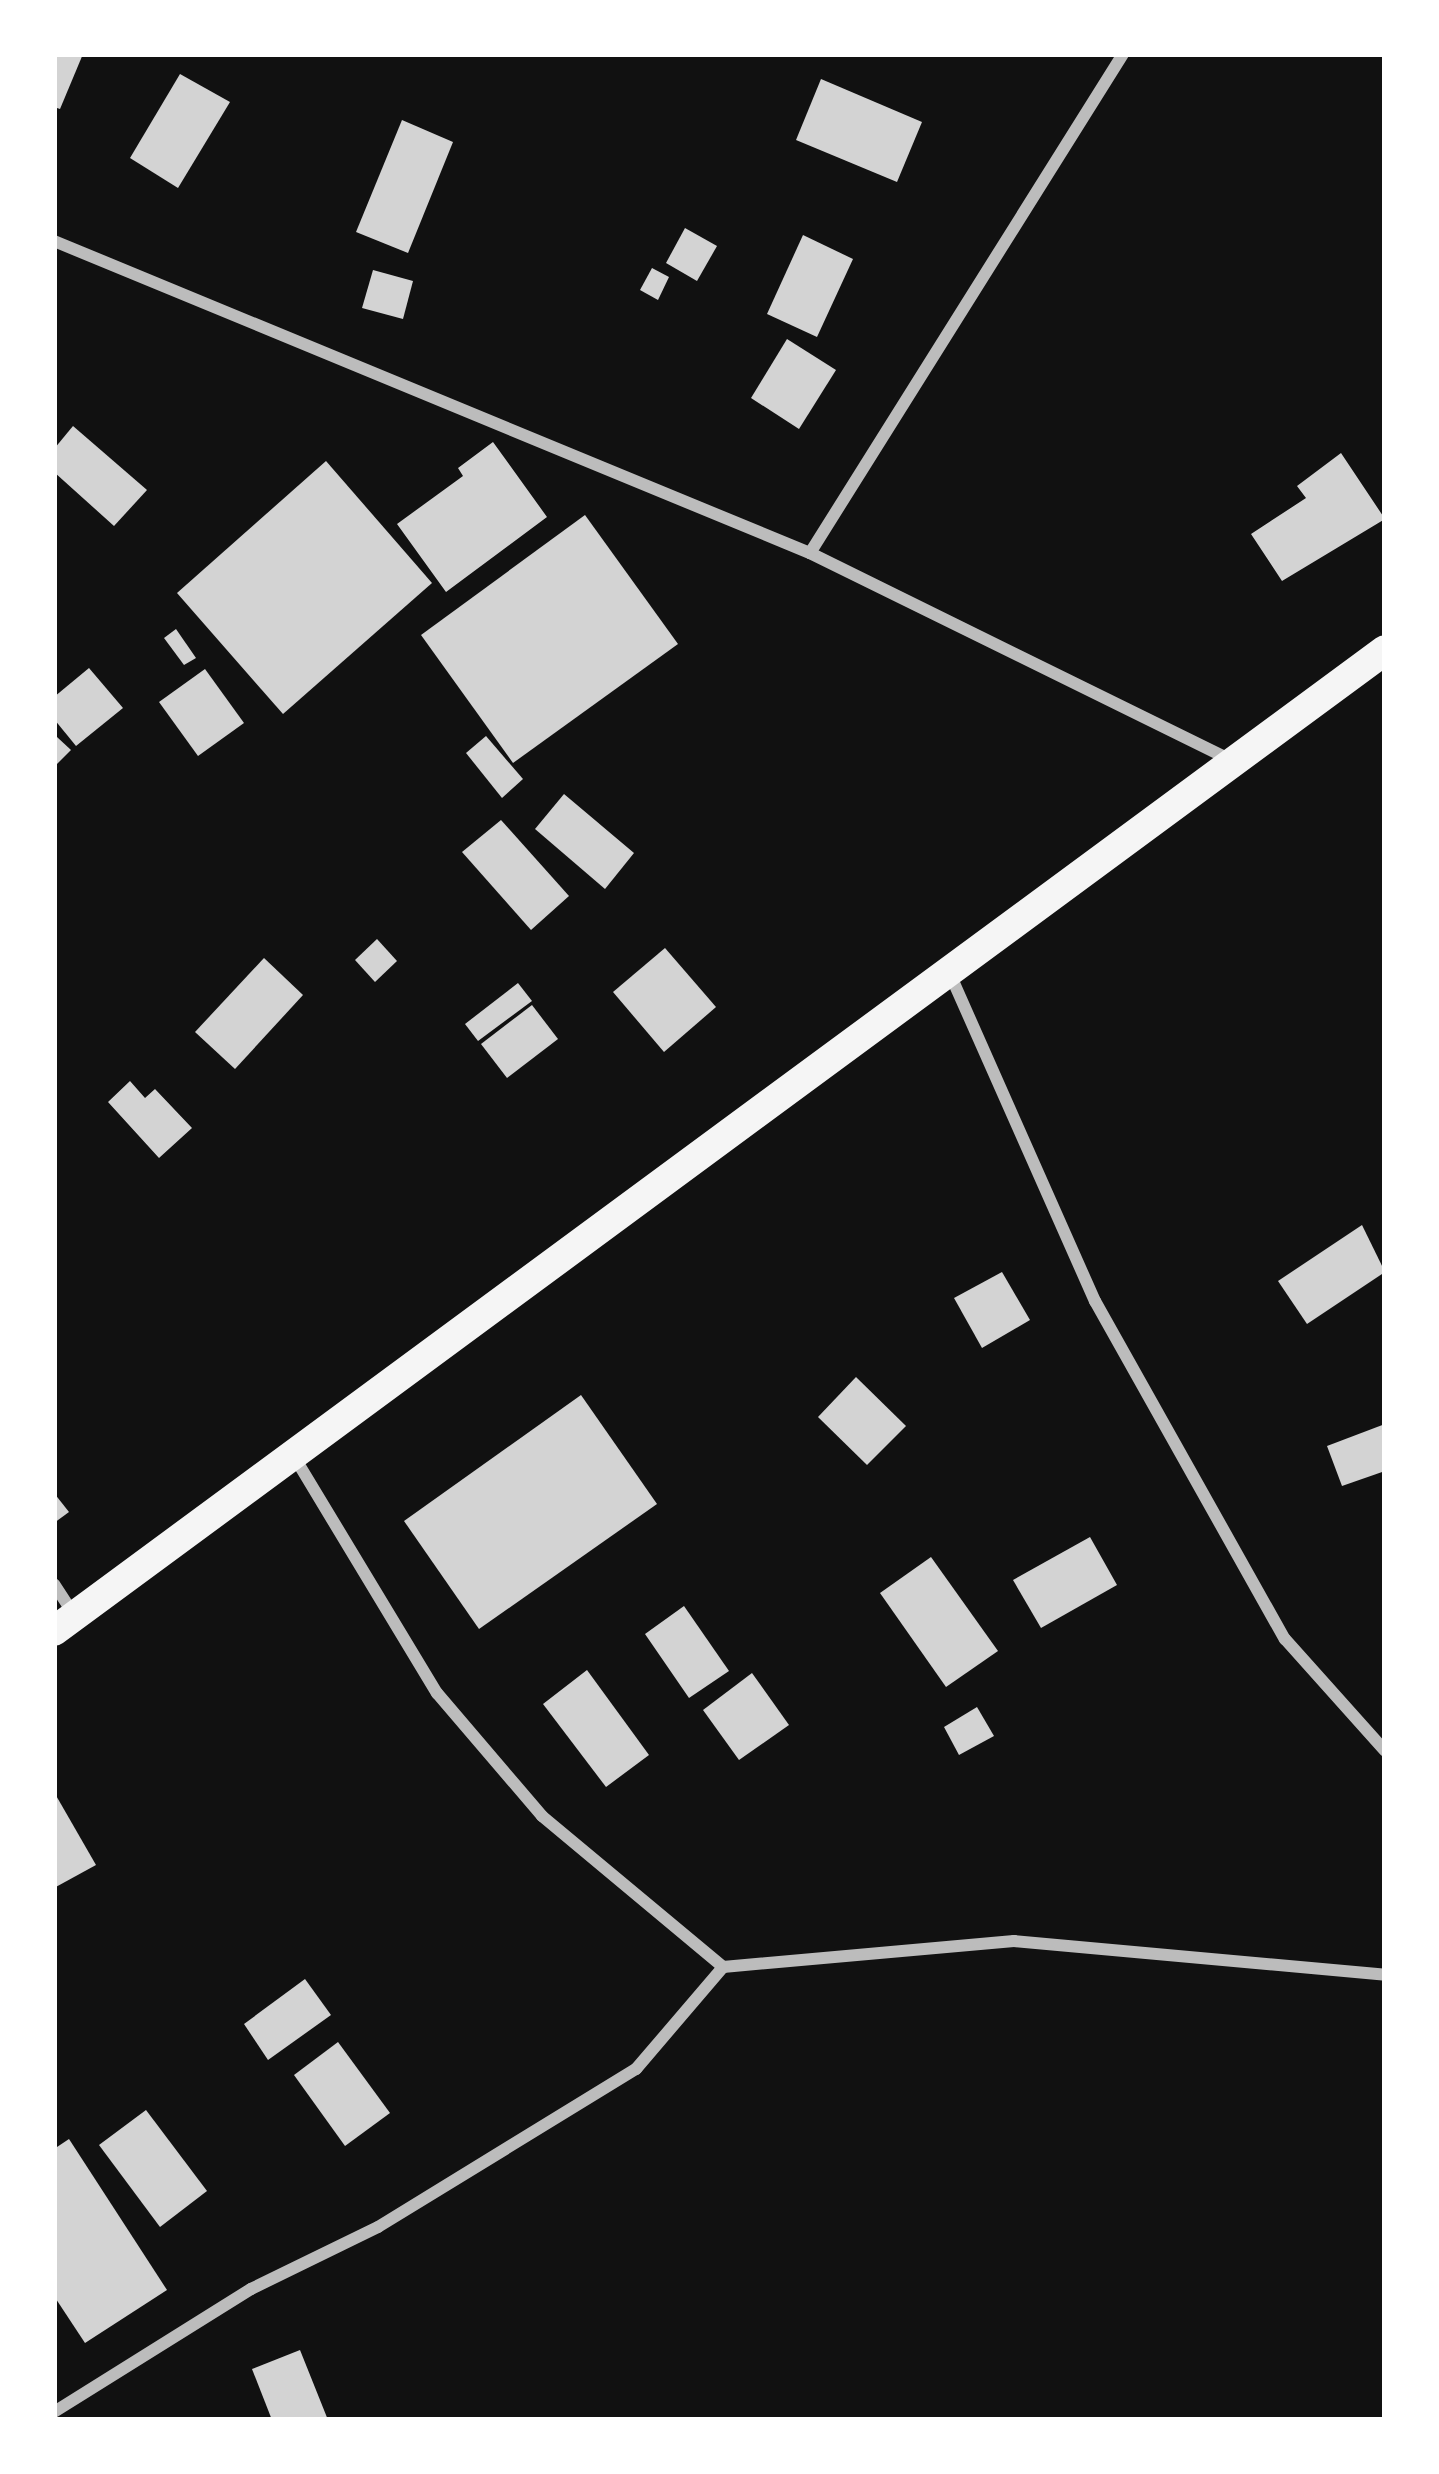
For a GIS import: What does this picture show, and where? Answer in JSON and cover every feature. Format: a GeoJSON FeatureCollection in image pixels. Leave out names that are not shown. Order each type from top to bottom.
{"type":"FeatureCollection","features":[{"type":"Feature","properties":{"kind":"main road"},"geometry":{"type":"LineString","coordinates":[[65,1623],[1385,650]]}},
{"type":"Feature","properties":{"kind":"street"},"geometry":{"type":"LineString","coordinates":[[810,553],[1123,54]]}},
{"type":"Feature","properties":{"kind":"street"},"geometry":{"type":"LineString","coordinates":[[54,241],[810,553],[1232,761]]}},
{"type":"Feature","properties":{"kind":"street"},"geometry":{"type":"LineString","coordinates":[[950,974],[1095,1301],[1285,1639],[1385,1751]]}},
{"type":"Feature","properties":{"kind":"street"},"geometry":{"type":"LineString","coordinates":[[294,1456],[436,1693],[542,1816],[723,1967]]}},
{"type":"Feature","properties":{"kind":"street"},"geometry":{"type":"LineString","coordinates":[[54,1584],[65,1623]]}},
{"type":"Feature","properties":{"kind":"street"},"geometry":{"type":"LineString","coordinates":[[54,2413],[251,2289],[378,2227],[636,2068],[723,1967],[1014,1941],[1385,1975]]}},
{"type":"Feature","properties":{"kind":"building"},"geometry":{"type":"Polygon","coordinates":[[[54,54],[83,54],[60,109],[54,107],[54,54]]]}},
{"type":"Feature","properties":{"kind":"building"},"geometry":{"type":"Polygon","coordinates":[[[180,74],[230,102],[178,188],[130,158],[180,74]]]}},
{"type":"Feature","properties":{"kind":"building"},"geometry":{"type":"Polygon","coordinates":[[[821,79],[922,122],[897,182],[796,140],[821,79]]]}},
{"type":"Feature","properties":{"kind":"building"},"geometry":{"type":"Polygon","coordinates":[[[402,120],[453,142],[408,253],[356,232],[402,120]]]}},
{"type":"Feature","properties":{"kind":"building"},"geometry":{"type":"Polygon","coordinates":[[[685,228],[717,246],[697,281],[666,263],[685,228]]]}},
{"type":"Feature","properties":{"kind":"building"},"geometry":{"type":"Polygon","coordinates":[[[803,235],[853,259],[817,337],[767,314],[803,235]]]}},
{"type":"Feature","properties":{"kind":"building"},"geometry":{"type":"Polygon","coordinates":[[[652,268],[669,277],[658,300],[640,290],[652,268]]]}},
{"type":"Feature","properties":{"kind":"building"},"geometry":{"type":"Polygon","coordinates":[[[373,270],[413,281],[403,319],[362,308],[373,270]]]}},
{"type":"Feature","properties":{"kind":"building"},"geometry":{"type":"Polygon","coordinates":[[[787,339],[836,370],[799,429],[751,398],[787,339]]]}},
{"type":"Feature","properties":{"kind":"building"},"geometry":{"type":"Polygon","coordinates":[[[73,426],[147,490],[114,526],[54,472],[54,449],[73,426]]]}},
{"type":"Feature","properties":{"kind":"building"},"geometry":{"type":"Polygon","coordinates":[[[493,442],[547,517],[446,592],[397,524],[463,476],[458,468],[493,442]]]}},
{"type":"Feature","properties":{"kind":"building"},"geometry":{"type":"Polygon","coordinates":[[[1341,453],[1385,519],[1282,581],[1251,534],[1306,498],[1297,486],[1341,453]]]}},
{"type":"Feature","properties":{"kind":"building"},"geometry":{"type":"Polygon","coordinates":[[[326,461],[432,583],[283,714],[177,593],[326,461]]]}},
{"type":"Feature","properties":{"kind":"building"},"geometry":{"type":"Polygon","coordinates":[[[585,515],[678,644],[513,763],[421,635],[585,515]]]}},
{"type":"Feature","properties":{"kind":"building"},"geometry":{"type":"Polygon","coordinates":[[[176,629],[196,658],[184,665],[164,638],[176,629]]]}},
{"type":"Feature","properties":{"kind":"building"},"geometry":{"type":"Polygon","coordinates":[[[89,668],[123,708],[76,746],[54,719],[54,697],[89,668]]]}},
{"type":"Feature","properties":{"kind":"building"},"geometry":{"type":"Polygon","coordinates":[[[205,669],[244,723],[198,756],[159,702],[205,669]]]}},
{"type":"Feature","properties":{"kind":"building"},"geometry":{"type":"Polygon","coordinates":[[[486,736],[523,779],[502,798],[466,753],[486,736]]]}},
{"type":"Feature","properties":{"kind":"building"},"geometry":{"type":"Polygon","coordinates":[[[54,739],[71,750],[54,767],[54,739]]]}},
{"type":"Feature","properties":{"kind":"building"},"geometry":{"type":"Polygon","coordinates":[[[564,794],[634,853],[605,889],[535,829],[564,794]]]}},
{"type":"Feature","properties":{"kind":"building"},"geometry":{"type":"Polygon","coordinates":[[[501,820],[569,896],[531,930],[462,852],[501,820]]]}},
{"type":"Feature","properties":{"kind":"building"},"geometry":{"type":"Polygon","coordinates":[[[377,939],[397,961],[375,982],[355,960],[377,939]]]}},
{"type":"Feature","properties":{"kind":"building"},"geometry":{"type":"Polygon","coordinates":[[[665,948],[716,1007],[664,1052],[613,992],[665,948]]]}},
{"type":"Feature","properties":{"kind":"building"},"geometry":{"type":"Polygon","coordinates":[[[264,958],[303,995],[235,1069],[195,1032],[264,958]]]}},
{"type":"Feature","properties":{"kind":"building"},"geometry":{"type":"Polygon","coordinates":[[[518,983],[532,1001],[478,1041],[465,1024],[518,983]]]}},
{"type":"Feature","properties":{"kind":"building"},"geometry":{"type":"Polygon","coordinates":[[[532,1005],[558,1039],[507,1078],[481,1044],[532,1005]]]}},
{"type":"Feature","properties":{"kind":"building"},"geometry":{"type":"Polygon","coordinates":[[[130,1081],[145,1098],[155,1089],[192,1128],[159,1158],[108,1102],[130,1081]]]}},
{"type":"Feature","properties":{"kind":"building"},"geometry":{"type":"Polygon","coordinates":[[[1362,1225],[1385,1272],[1307,1324],[1278,1281],[1362,1225]]]}},
{"type":"Feature","properties":{"kind":"building"},"geometry":{"type":"Polygon","coordinates":[[[1002,1272],[1030,1320],[982,1348],[954,1298],[1002,1272]]]}},
{"type":"Feature","properties":{"kind":"building"},"geometry":{"type":"Polygon","coordinates":[[[856,1377],[906,1426],[867,1465],[818,1417],[856,1377]]]}},
{"type":"Feature","properties":{"kind":"building"},"geometry":{"type":"Polygon","coordinates":[[[581,1395],[657,1504],[479,1629],[404,1521],[581,1395]]]}},
{"type":"Feature","properties":{"kind":"building"},"geometry":{"type":"Polygon","coordinates":[[[1385,1424],[1385,1471],[1342,1486],[1327,1446],[1385,1424]]]}},
{"type":"Feature","properties":{"kind":"building"},"geometry":{"type":"Polygon","coordinates":[[[54,1493],[69,1512],[54,1523],[54,1493]]]}},
{"type":"Feature","properties":{"kind":"building"},"geometry":{"type":"Polygon","coordinates":[[[1090,1537],[1117,1585],[1041,1628],[1013,1580],[1090,1537]]]}},
{"type":"Feature","properties":{"kind":"building"},"geometry":{"type":"Polygon","coordinates":[[[931,1557],[998,1651],[946,1687],[880,1593],[931,1557]]]}},
{"type":"Feature","properties":{"kind":"building"},"geometry":{"type":"Polygon","coordinates":[[[684,1606],[729,1671],[689,1698],[645,1634],[684,1606]]]}},
{"type":"Feature","properties":{"kind":"building"},"geometry":{"type":"Polygon","coordinates":[[[587,1670],[649,1755],[606,1787],[543,1704],[587,1670]]]}},
{"type":"Feature","properties":{"kind":"building"},"geometry":{"type":"Polygon","coordinates":[[[752,1673],[789,1725],[739,1760],[703,1710],[752,1673]]]}},
{"type":"Feature","properties":{"kind":"building"},"geometry":{"type":"Polygon","coordinates":[[[977,1707],[994,1736],[959,1755],[944,1727],[977,1707]]]}},
{"type":"Feature","properties":{"kind":"building"},"geometry":{"type":"Polygon","coordinates":[[[54,1792],[96,1865],[54,1888],[54,1792]]]}},
{"type":"Feature","properties":{"kind":"building"},"geometry":{"type":"Polygon","coordinates":[[[305,1979],[331,2015],[268,2060],[244,2024],[305,1979]]]}},
{"type":"Feature","properties":{"kind":"building"},"geometry":{"type":"Polygon","coordinates":[[[338,2042],[390,2113],[345,2146],[294,2075],[338,2042]]]}},
{"type":"Feature","properties":{"kind":"building"},"geometry":{"type":"Polygon","coordinates":[[[146,2110],[207,2191],[160,2227],[99,2145],[146,2110]]]}},
{"type":"Feature","properties":{"kind":"building"},"geometry":{"type":"Polygon","coordinates":[[[69,2139],[167,2290],[85,2343],[54,2296],[54,2149],[69,2139]]]}},
{"type":"Feature","properties":{"kind":"building"},"geometry":{"type":"Polygon","coordinates":[[[300,2350],[328,2420],[272,2420],[252,2369],[300,2350]]]}}]}
